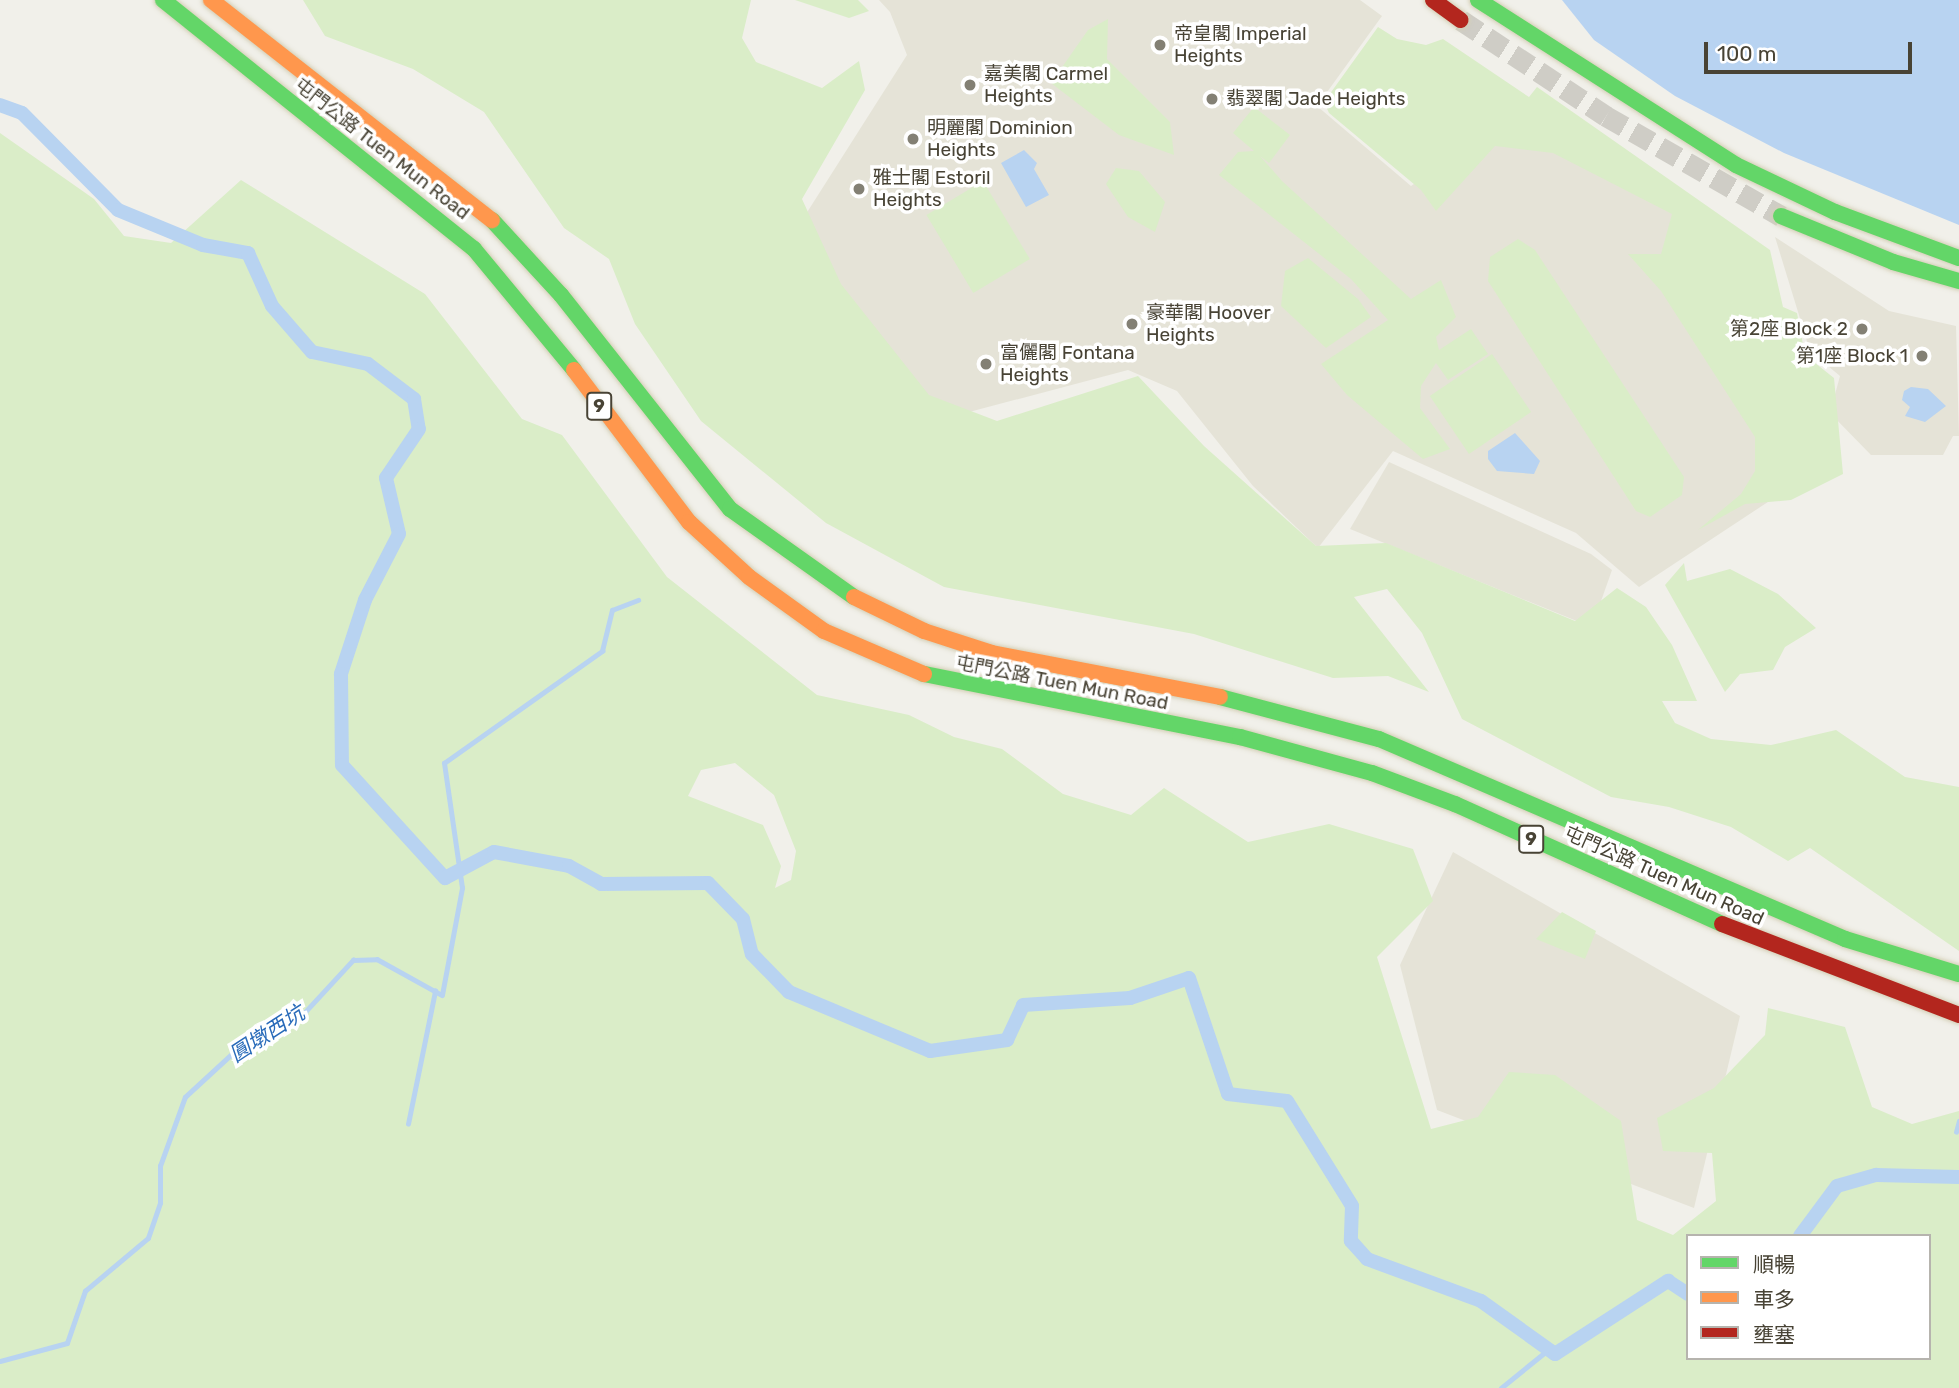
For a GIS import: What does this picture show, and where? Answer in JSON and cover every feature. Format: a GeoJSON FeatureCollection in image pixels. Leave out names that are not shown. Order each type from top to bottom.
{"type":"FeatureCollection","features":[{"type":"Feature","properties":{"kind":"main road","name":"屯門公路 Tuen Mun Road"},"geometry":{"type":"LineString","coordinates":[[163,0],[474,249],[537,320],[689,522],[757,583],[824,631],[942,681],[1240,737],[1372,773],[1455,804],[1756,940],[1959,1015]]}},
{"type":"Feature","properties":{"kind":"main road","name":"屯門公路 Tuen Mun Road"},"geometry":{"type":"LineString","coordinates":[[211,0],[490,218],[561,295],[730,509],[836,588],[924,631],[992,653],[1224,698],[1379,739],[1845,939],[1959,974]]}},
{"type":"Feature","properties":{"kind":"main road"},"geometry":{"type":"LineString","coordinates":[[1433,0],[1461,20]]}},
{"type":"Feature","properties":{"kind":"main road"},"geometry":{"type":"LineString","coordinates":[[1478,0],[1638,107],[1736,165],[1847,218],[1959,258]]}},
{"type":"Feature","properties":{"kind":"main road"},"geometry":{"type":"LineString","coordinates":[[1780,216],[1893,262],[1959,281]]}},
{"type":"Feature","properties":{"kind":"shaded area"},"geometry":{"type":"Polygon","coordinates":[[[879,0],[1360,0],[1382,16],[1317,106],[1411,186],[1490,130],[1558,131],[1679,213],[1780,494],[1639,587],[1576,533],[1393,451],[1318,548],[1253,486],[1177,391],[1128,370],[939,420],[785,247],[907,55],[890,12],[879,0]]]}},
{"type":"Feature","properties":{"kind":"shaded area"},"geometry":{"type":"Polygon","coordinates":[[[1775,237],[1889,311],[1956,326],[1959,436],[1953,436],[1943,455],[1871,455],[1830,413],[1840,376],[1810,351],[1775,237]]]}},
{"type":"Feature","properties":{"kind":"shaded area"},"geometry":{"type":"Polygon","coordinates":[[[1389,462],[1591,554],[1612,570],[1594,621],[1589,626],[1350,529],[1389,462]]]}},
{"type":"Feature","properties":{"kind":"shaded area"},"geometry":{"type":"Polygon","coordinates":[[[1453,852],[1740,1016],[1694,1208],[1437,1110],[1400,965],[1453,852]]]}},
{"type":"Feature","properties":{"kind":"green space"},"geometry":{"type":"Polygon","coordinates":[[[303,0],[751,0],[742,38],[756,62],[822,88],[859,61],[865,90],[802,199],[841,284],[929,395],[997,421],[1138,376],[1204,446],[1316,546],[1386,543],[1575,621],[1617,588],[1646,607],[1672,645],[1697,701],[1662,701],[1675,723],[1711,739],[1771,745],[1836,730],[1905,777],[1959,787],[1959,951],[1810,848],[1788,861],[1731,827],[1669,807],[1611,797],[1462,719],[1422,633],[1387,589],[1354,597],[1429,692],[1388,676],[1333,678],[1194,634],[944,587],[826,523],[701,421],[635,324],[609,259],[564,228],[484,112],[413,69],[325,36],[303,0]]]}},
{"type":"Feature","properties":{"kind":"green space"},"geometry":{"type":"Polygon","coordinates":[[[795,0],[858,0],[869,11],[849,18],[795,0]]]}},
{"type":"Feature","properties":{"kind":"green space"},"geometry":{"type":"Polygon","coordinates":[[[1108,19],[1107,59],[1170,122],[1174,155],[1119,135],[1051,83],[1088,30],[1108,19]]]}},
{"type":"Feature","properties":{"kind":"green space"},"geometry":{"type":"Polygon","coordinates":[[[1378,27],[1397,39],[1426,45],[1443,39],[1529,97],[1537,87],[1770,250],[1783,307],[1797,313],[1805,355],[1834,378],[1843,474],[1791,500],[1745,504],[1698,530],[1741,494],[1755,471],[1755,437],[1661,291],[1628,254],[1661,254],[1672,214],[1553,153],[1495,146],[1436,211],[1421,190],[1329,113],[1324,102],[1378,27]]]}},
{"type":"Feature","properties":{"kind":"green space"},"geometry":{"type":"Polygon","coordinates":[[[1254,107],[1290,135],[1269,163],[1260,156],[1282,181],[1411,299],[1441,280],[1456,317],[1436,337],[1439,350],[1471,329],[1488,354],[1448,380],[1436,363],[1421,386],[1420,408],[1450,449],[1423,459],[1347,395],[1321,364],[1388,320],[1351,279],[1219,175],[1238,152],[1254,151],[1233,133],[1254,107]]]}},
{"type":"Feature","properties":{"kind":"green space"},"geometry":{"type":"Polygon","coordinates":[[[0,133],[94,199],[124,236],[171,243],[241,180],[425,294],[522,419],[562,435],[667,577],[817,695],[909,715],[954,737],[1002,749],[1063,794],[1131,815],[1164,788],[1248,842],[1329,824],[1413,849],[1433,901],[1377,957],[1431,1129],[1478,1117],[1509,1072],[1555,1075],[1621,1121],[1637,1220],[1673,1235],[1716,1201],[1712,1153],[1663,1151],[1657,1118],[1714,1088],[1765,1035],[1768,1008],[1845,1027],[1872,1107],[1912,1124],[1959,1111],[1959,1388],[0,1388],[0,133]],[[735,763],[701,770],[688,796],[763,825],[781,866],[775,888],[791,880],[796,851],[774,795],[735,763]]]}},
{"type":"Feature","properties":{"kind":"green space"},"geometry":{"type":"Polygon","coordinates":[[[1116,168],[1139,171],[1165,202],[1155,232],[1128,217],[1106,184],[1116,168]]]}},
{"type":"Feature","properties":{"kind":"green space"},"geometry":{"type":"Polygon","coordinates":[[[983,181],[1030,259],[973,293],[926,215],[983,181]]]}},
{"type":"Feature","properties":{"kind":"green space"},"geometry":{"type":"Polygon","coordinates":[[[1518,239],[1535,250],[1684,477],[1682,495],[1650,517],[1636,511],[1488,281],[1490,257],[1518,239]]]}},
{"type":"Feature","properties":{"kind":"green space"},"geometry":{"type":"Polygon","coordinates":[[[1308,258],[1358,299],[1371,317],[1326,348],[1281,306],[1285,271],[1308,258]]]}},
{"type":"Feature","properties":{"kind":"green space"},"geometry":{"type":"Polygon","coordinates":[[[1492,354],[1531,412],[1469,454],[1430,396],[1492,354]]]}},
{"type":"Feature","properties":{"kind":"green space"},"geometry":{"type":"Polygon","coordinates":[[[1684,563],[1687,581],[1730,569],[1778,594],[1816,628],[1785,647],[1773,670],[1740,674],[1725,692],[1665,585],[1684,563]]]}},
{"type":"Feature","properties":{"kind":"green space"},"geometry":{"type":"Polygon","coordinates":[[[1562,912],[1596,931],[1585,959],[1536,939],[1562,912]]]}},
{"type":"Feature","properties":{"kind":"water"},"geometry":{"type":"Polygon","coordinates":[[[1562,0],[1959,0],[1959,225],[1784,153],[1675,96],[1594,40],[1562,0]]]}},
{"type":"Feature","properties":{"kind":"water"},"geometry":{"type":"Polygon","coordinates":[[[1024,150],[1037,163],[1034,169],[1049,195],[1026,207],[1001,163],[1024,150]]]}},
{"type":"Feature","properties":{"kind":"water"},"geometry":{"type":"Polygon","coordinates":[[[1911,387],[1928,389],[1946,406],[1925,422],[1905,416],[1910,407],[1902,400],[1904,391],[1911,387]]]}},
{"type":"Feature","properties":{"kind":"water"},"geometry":{"type":"Polygon","coordinates":[[[1515,433],[1540,461],[1534,474],[1497,471],[1488,459],[1488,451],[1515,433]]]}},
{"type":"Feature","properties":{"kind":"waterway"},"geometry":{"type":"LineString","coordinates":[[0,105],[22,113],[118,210],[203,245],[248,253],[272,306],[312,352],[368,364],[414,399],[419,429],[386,478],[399,534],[365,600],[341,674],[342,765],[445,878],[494,852],[569,866],[601,884],[708,883],[743,919],[752,954],[789,992],[930,1051],[1007,1040],[1023,1005],[1130,998],[1189,978],[1228,1094],[1287,1101],[1352,1206],[1351,1241],[1367,1259],[1481,1301],[1555,1354],[1668,1281],[1686,1293]]}},
{"type":"Feature","properties":{"kind":"waterway","name":"圓墩西坑"},"geometry":{"type":"LineString","coordinates":[[0,1361],[67,1343],[85,1291],[148,1238],[160,1203],[160,1166],[185,1097],[236,1050],[305,1012],[353,960],[377,959],[442,995],[462,888],[444,763],[602,651],[612,610],[638,600]]}},
{"type":"Feature","properties":{"kind":"waterway"},"geometry":{"type":"LineString","coordinates":[[408,1124],[435,991]]}},
{"type":"Feature","properties":{"kind":"waterway"},"geometry":{"type":"LineString","coordinates":[[1956,1132],[1959,1121]]}},
{"type":"Feature","properties":{"kind":"waterway"},"geometry":{"type":"LineString","coordinates":[[1801,1234],[1837,1186],[1876,1175],[1959,1177]]}},
{"type":"Feature","properties":{"kind":"waterway"},"geometry":{"type":"LineString","coordinates":[[1501,1388],[1544,1353]]}},
{"type":"Feature","properties":{"kind":"tunnel"},"geometry":{"type":"LineString","coordinates":[[1461,20],[1606,116],[1781,216]]}},
{"type":"Feature","properties":{"kind":"traffic: fast"},"geometry":{"type":"LineString","coordinates":[[163,0],[474,249],[574,370]]}},
{"type":"Feature","properties":{"kind":"traffic: fast"},"geometry":{"type":"LineString","coordinates":[[1478,0],[1736,165],[1835,212],[1959,258]]}},
{"type":"Feature","properties":{"kind":"traffic: fast"},"geometry":{"type":"LineString","coordinates":[[1781,216],[1893,262],[1959,281]]}},
{"type":"Feature","properties":{"kind":"traffic: fast"},"geometry":{"type":"LineString","coordinates":[[492,220],[561,295],[730,509],[854,597]]}},
{"type":"Feature","properties":{"kind":"traffic: fast"},"geometry":{"type":"LineString","coordinates":[[924,674],[1240,737],[1372,773],[1455,804],[1722,924]]}},
{"type":"Feature","properties":{"kind":"traffic: fast"},"geometry":{"type":"LineString","coordinates":[[1220,697],[1379,739],[1845,939],[1959,974]]}},
{"type":"Feature","properties":{"kind":"traffic: slow"},"geometry":{"type":"LineString","coordinates":[[211,0],[492,220]]}},
{"type":"Feature","properties":{"kind":"traffic: slow"},"geometry":{"type":"LineString","coordinates":[[574,370],[689,522],[749,577],[824,631],[924,674]]}},
{"type":"Feature","properties":{"kind":"traffic: slow"},"geometry":{"type":"LineString","coordinates":[[854,597],[924,631],[992,653],[1220,697]]}},
{"type":"Feature","properties":{"kind":"traffic: jam"},"geometry":{"type":"LineString","coordinates":[[1433,0],[1461,20]]}},
{"type":"Feature","properties":{"kind":"traffic: jam"},"geometry":{"type":"LineString","coordinates":[[1722,924],[1959,1015]]}},
{"type":"Feature","properties":{"kind":"place","name":"帝皇閣 Imperial Heights"},"geometry":{"type":"Point","coordinates":[1160,45]}},
{"type":"Feature","properties":{"kind":"place","name":"嘉美閣 Carmel Heights"},"geometry":{"type":"Point","coordinates":[970,85]}},
{"type":"Feature","properties":{"kind":"place","name":"翡翠閣 Jade Heights"},"geometry":{"type":"Point","coordinates":[1212,99]}},
{"type":"Feature","properties":{"kind":"place","name":"明麗閣 Dominion Heights"},"geometry":{"type":"Point","coordinates":[913,139]}},
{"type":"Feature","properties":{"kind":"place","name":"雅士閣 Estoril Heights"},"geometry":{"type":"Point","coordinates":[859,189]}},
{"type":"Feature","properties":{"kind":"place","name":"豪華閣 Hoover Heights"},"geometry":{"type":"Point","coordinates":[1132,324]}},
{"type":"Feature","properties":{"kind":"place","name":"第2座 Block 2"},"geometry":{"type":"Point","coordinates":[1862,329]}},
{"type":"Feature","properties":{"kind":"place","name":"第1座 Block 1"},"geometry":{"type":"Point","coordinates":[1922,356]}},
{"type":"Feature","properties":{"kind":"place","name":"富儷閣 Fontana Heights"},"geometry":{"type":"Point","coordinates":[986,364]}}]}
